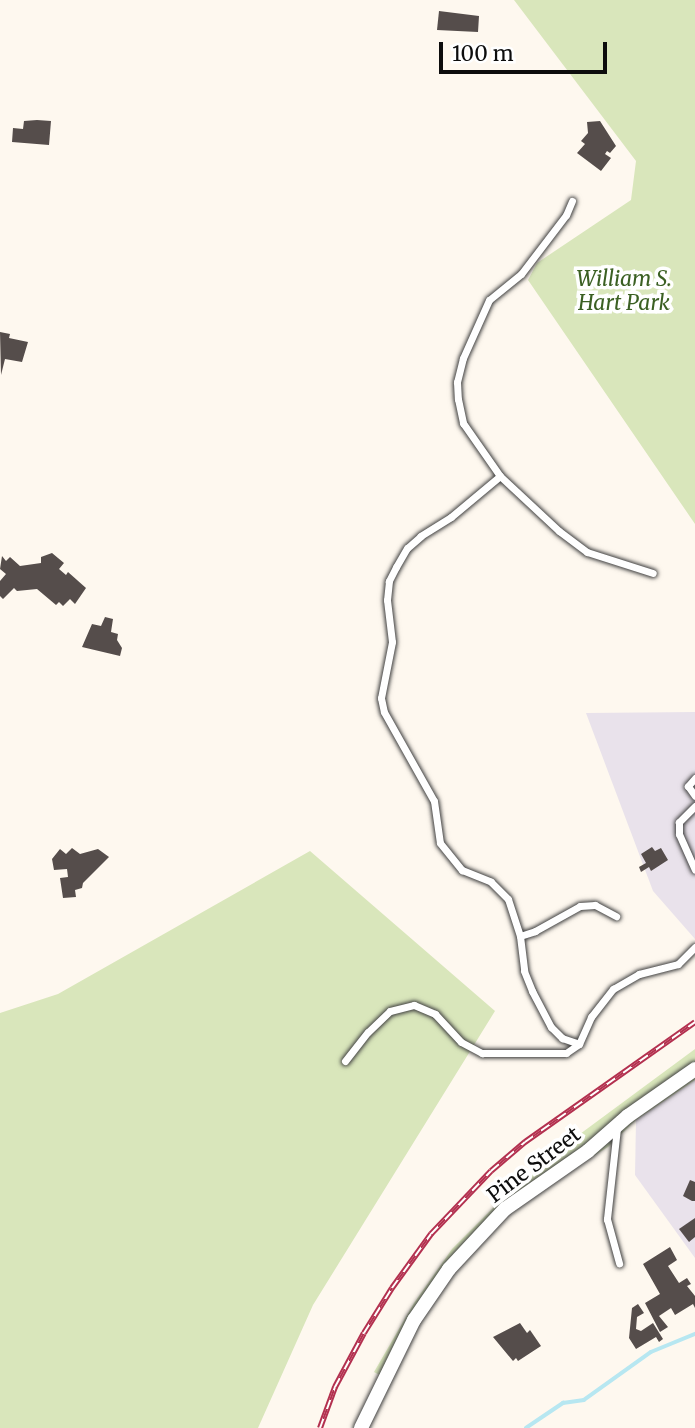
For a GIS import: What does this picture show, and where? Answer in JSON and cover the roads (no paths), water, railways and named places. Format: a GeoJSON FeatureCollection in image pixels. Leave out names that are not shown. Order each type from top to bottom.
{"type":"FeatureCollection","features":[{"type":"Feature","properties":{"kind":"street","name":"Pine Street"},"geometry":{"type":"LineString","coordinates":[[361,1428],[414,1320],[449,1269],[505,1209],[589,1151],[695,1069]]}},
{"type":"Feature","properties":{"kind":"lane"},"geometry":{"type":"LineString","coordinates":[[572,201],[566,215],[521,274],[489,300],[463,358],[457,382],[463,422],[500,476],[587,552],[653,573]]}},
{"type":"Feature","properties":{"kind":"lane"},"geometry":{"type":"LineString","coordinates":[[500,476],[451,517],[407,548],[396,567],[389,581],[387,600],[392,642],[381,698],[384,712],[434,801],[440,843],[462,870],[478,874],[500,888],[515,915],[524,971],[551,1027],[562,1038],[579,1044]]}},
{"type":"Feature","properties":{"kind":"lane"},"geometry":{"type":"LineString","coordinates":[[695,778],[688,786],[695,796]]}},
{"type":"Feature","properties":{"kind":"lane"},"geometry":{"type":"LineString","coordinates":[[695,806],[679,822],[679,834],[695,870]]}},
{"type":"Feature","properties":{"kind":"lane"},"geometry":{"type":"LineString","coordinates":[[520,936],[535,931],[580,906],[595,905],[615,916]]}},
{"type":"Feature","properties":{"kind":"lane"},"geometry":{"type":"LineString","coordinates":[[345,1061],[368,1031],[390,1011],[414,1005],[435,1014],[461,1042],[482,1052],[566,1053],[579,1044],[591,1017],[613,989],[639,974],[678,964],[695,947]]}},
{"type":"Feature","properties":{"kind":"lane"},"geometry":{"type":"LineString","coordinates":[[617,1127],[607,1219],[619,1263]]}},
{"type":"Feature","properties":{"kind":"waterway"},"geometry":{"type":"LineString","coordinates":[[526,1428],[563,1403],[584,1400],[651,1352],[695,1334]]}},
{"type":"Feature","properties":{"kind":"railway"},"geometry":{"type":"LineString","coordinates":[[320,1428],[335,1387],[364,1333],[431,1234],[491,1171],[525,1142],[695,1022]]}},
{"type":"Feature","properties":{"kind":"park label","name":"William S. Hart Park"},"geometry":{"type":"Point","coordinates":[624,291]}}]}
